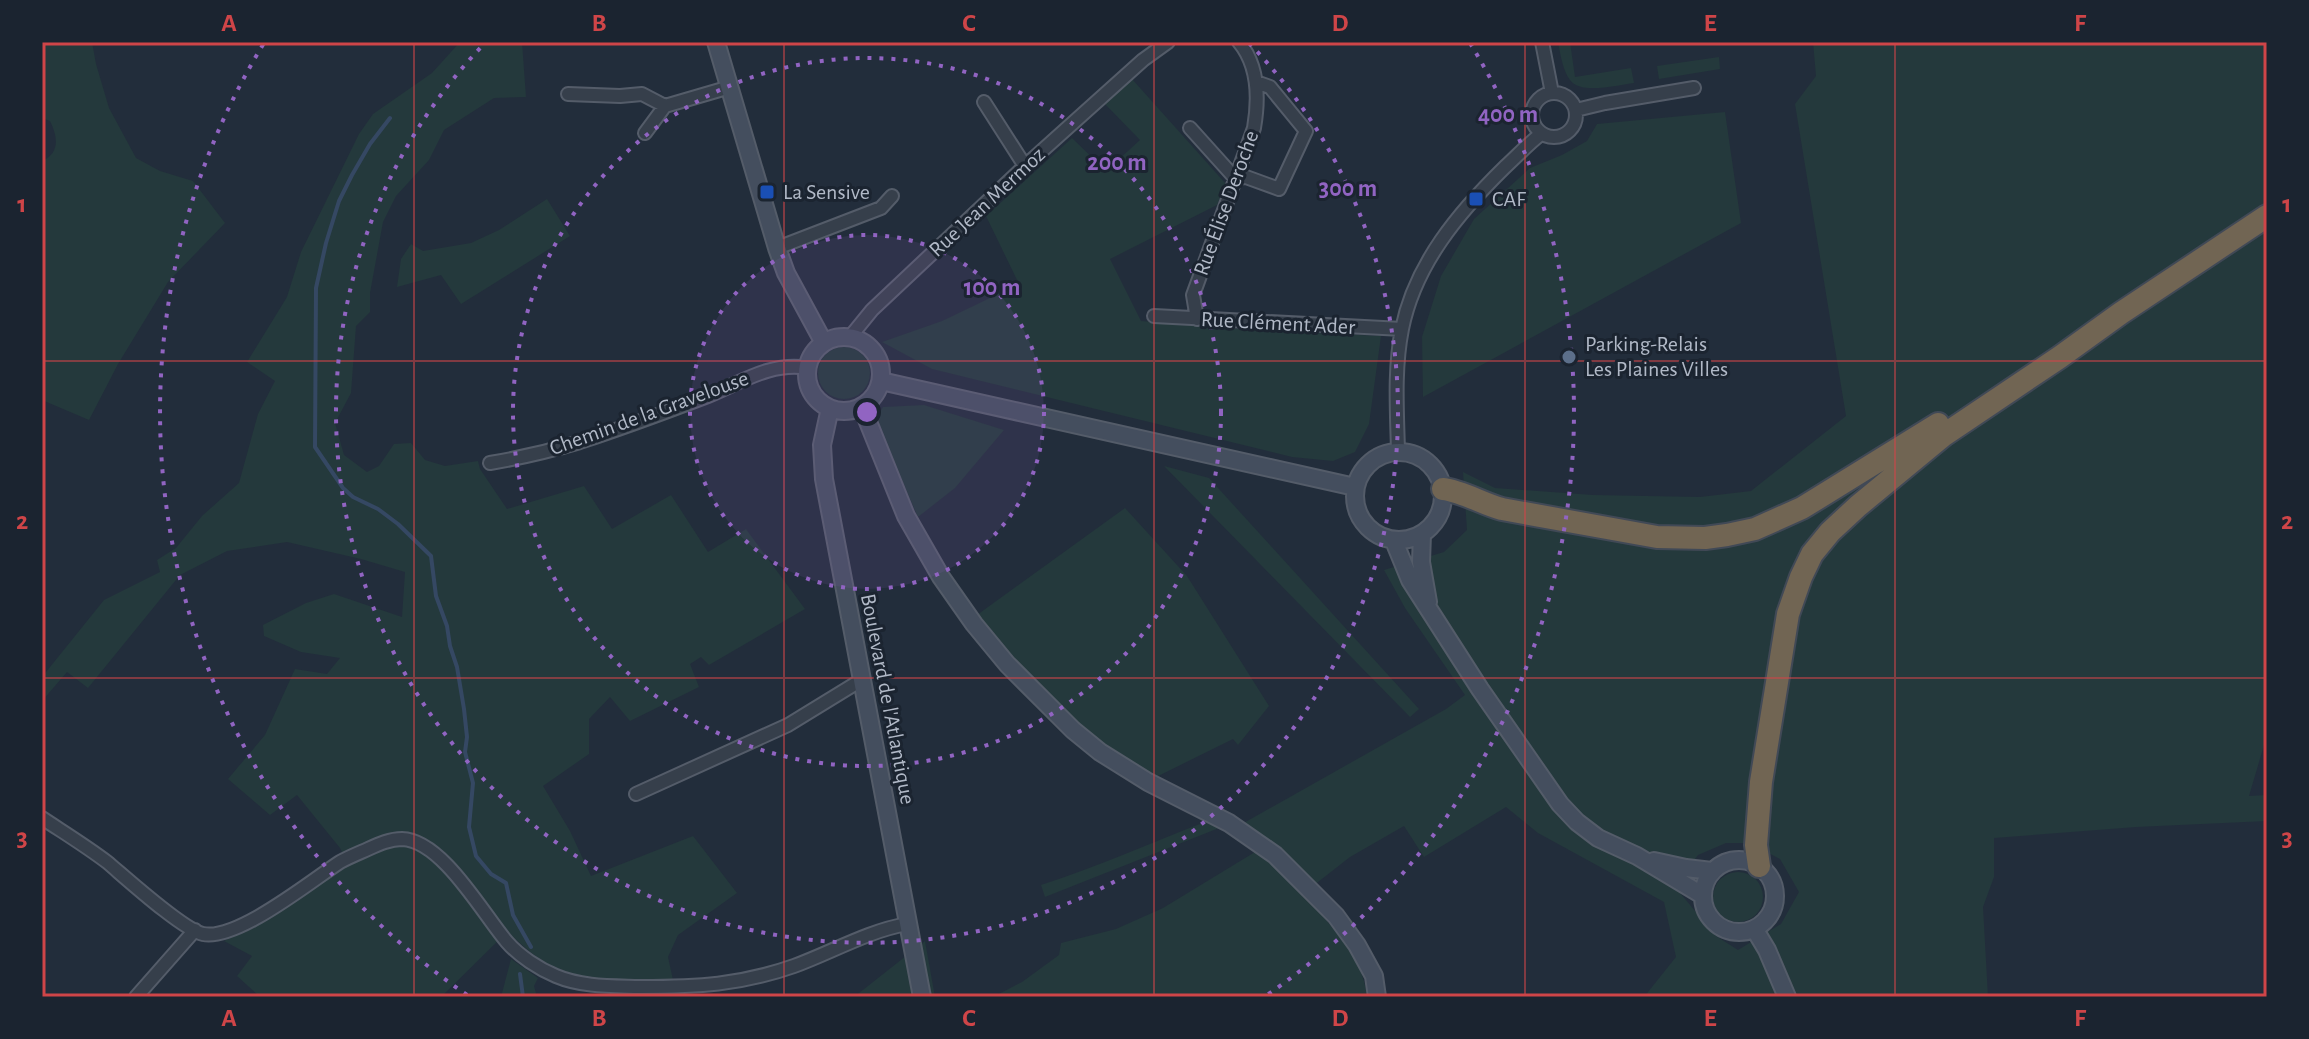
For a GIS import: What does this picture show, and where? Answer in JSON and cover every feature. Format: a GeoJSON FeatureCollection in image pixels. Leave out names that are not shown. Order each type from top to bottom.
{"type":"FeatureCollection","features":[{"type":"Feature","properties":{"kind":"highway"},"geometry":{"type":"LineString","coordinates":[[1759,866],[1756,845],[1758,810],[1785,628],[1801,577],[1812,554],[1858,506],[1944,435],[2267,216]]}},
{"type":"Feature","properties":{"kind":"highway"},"geometry":{"type":"LineString","coordinates":[[1443,489],[1502,509],[1657,537],[1705,538],[1755,529],[1802,508],[2121,313]]}},
{"type":"Feature","properties":{"kind":"main road"},"geometry":{"type":"LineString","coordinates":[[716,42],[777,248],[786,273],[824,343]]}},
{"type":"Feature","properties":{"kind":"main road"},"geometry":{"type":"LineString","coordinates":[[850,337],[861,340],[871,348],[878,358],[881,381],[871,400],[862,407],[841,411],[820,402],[812,392],[808,368],[811,358],[824,343],[850,337]]}},
{"type":"Feature","properties":{"kind":"main road"},"geometry":{"type":"LineString","coordinates":[[881,381],[1355,487]]}},
{"type":"Feature","properties":{"kind":"main road"},"geometry":{"type":"LineString","coordinates":[[862,407],[906,516],[941,577],[1007,664],[1073,730],[1100,752],[1148,782],[1229,823],[1275,855],[1336,916],[1357,945],[1374,976],[1377,997]]}},
{"type":"Feature","properties":{"kind":"main road","name":"Boulevard de l'Atlantique"},"geometry":{"type":"LineString","coordinates":[[830,408],[822,445],[824,479],[922,997]]}},
{"type":"Feature","properties":{"kind":"main road"},"geometry":{"type":"LineString","coordinates":[[1398,451],[1411,452],[1432,466],[1440,477],[1443,489],[1443,503],[1430,528],[1422,534],[1394,541],[1373,532],[1364,524],[1355,500],[1359,476],[1375,458],[1398,451]]}},
{"type":"Feature","properties":{"kind":"main road"},"geometry":{"type":"LineString","coordinates":[[1422,534],[1421,562],[1428,608]]}},
{"type":"Feature","properties":{"kind":"main road"},"geometry":{"type":"LineString","coordinates":[[1394,541],[1410,580],[1480,689],[1560,804],[1598,838],[1637,856],[1702,895]]}},
{"type":"Feature","properties":{"kind":"main road"},"geometry":{"type":"LineString","coordinates":[[1637,856],[1712,871]]}},
{"type":"Feature","properties":{"kind":"main road"},"geometry":{"type":"LineString","coordinates":[[1735,860],[1759,866],[1773,882],[1775,904],[1771,915],[1755,930],[1743,933],[1719,927],[1710,919],[1702,895],[1712,871],[1735,860]]}},
{"type":"Feature","properties":{"kind":"main road"},"geometry":{"type":"LineString","coordinates":[[1755,930],[1787,997]]}},
{"type":"Feature","properties":{"kind":"street","name":"Rue Jean Mermoz"},"geometry":{"type":"LineString","coordinates":[[850,337],[872,310],[1025,166],[1143,60],[1168,42]]}},
{"type":"Feature","properties":{"kind":"street","name":"Rue Élise Deroche"},"geometry":{"type":"LineString","coordinates":[[1197,319],[1193,295],[1254,128],[1258,106],[1256,82],[1239,42]]}},
{"type":"Feature","properties":{"kind":"street"},"geometry":{"type":"LineString","coordinates":[[1542,42],[1552,93]]}},
{"type":"Feature","properties":{"kind":"street"},"geometry":{"type":"LineString","coordinates":[[1190,128],[1235,178],[1246,177],[1279,189],[1306,131],[1270,87],[1256,82]]}},
{"type":"Feature","properties":{"kind":"street"},"geometry":{"type":"LineString","coordinates":[[645,133],[665,106],[730,87]]}},
{"type":"Feature","properties":{"kind":"street"},"geometry":{"type":"LineString","coordinates":[[1576,110],[1694,88]]}},
{"type":"Feature","properties":{"kind":"street"},"geometry":{"type":"LineString","coordinates":[[1552,93],[1565,95],[1576,110],[1575,125],[1556,138],[1541,134],[1532,121],[1534,105],[1552,93]]}},
{"type":"Feature","properties":{"kind":"street"},"geometry":{"type":"LineString","coordinates":[[568,94],[642,94],[665,106]]}},
{"type":"Feature","properties":{"kind":"street"},"geometry":{"type":"LineString","coordinates":[[984,102],[1025,166]]}},
{"type":"Feature","properties":{"kind":"street"},"geometry":{"type":"LineString","coordinates":[[1398,451],[1397,387],[1402,329],[1420,276],[1457,218],[1541,134]]}},
{"type":"Feature","properties":{"kind":"street"},"geometry":{"type":"LineString","coordinates":[[777,248],[881,208],[892,196]]}},
{"type":"Feature","properties":{"kind":"street","name":"Rue Clément Ader"},"geometry":{"type":"LineString","coordinates":[[1154,316],[1402,329]]}},
{"type":"Feature","properties":{"kind":"street","name":"Chemin de la Gravelouse"},"geometry":{"type":"LineString","coordinates":[[490,463],[580,442],[772,369],[808,368]]}},
{"type":"Feature","properties":{"kind":"street"},"geometry":{"type":"LineString","coordinates":[[636,794],[788,725],[863,679]]}},
{"type":"Feature","properties":{"kind":"street"},"geometry":{"type":"LineString","coordinates":[[42,818],[103,860],[184,924],[205,934],[228,931],[267,911],[344,860],[385,841],[404,839],[422,844],[444,861],[509,944],[528,960],[557,976],[586,984],[664,987],[721,985],[795,965],[888,927],[907,924]]}},
{"type":"Feature","properties":{"kind":"street"},"geometry":{"type":"LineString","coordinates":[[136,997],[195,930]]}},
{"type":"Feature","properties":{"kind":"green space"},"geometry":{"type":"Polygon","coordinates":[[[42,42],[92,42],[109,108],[136,158],[160,171],[193,181],[225,223],[168,282],[118,364],[89,420],[42,400],[42,161],[52,154],[56,144],[50,121],[42,118],[42,42]]]}},
{"type":"Feature","properties":{"kind":"green space"},"geometry":{"type":"Polygon","coordinates":[[[460,42],[522,42],[526,97],[494,98],[444,130],[429,160],[396,196],[383,222],[370,293],[370,312],[356,326],[351,393],[335,423],[344,455],[367,472],[379,466],[394,444],[411,443],[425,460],[445,466],[478,461],[480,469],[507,509],[584,486],[612,529],[671,495],[708,552],[746,529],[805,609],[709,665],[701,657],[690,664],[699,687],[630,721],[610,697],[589,719],[589,754],[543,786],[570,831],[591,876],[693,836],[737,893],[678,935],[668,957],[673,980],[609,980],[578,975],[542,961],[507,932],[441,997],[260,997],[237,976],[252,956],[224,941],[268,919],[348,865],[340,848],[297,795],[270,815],[228,779],[265,735],[295,669],[327,674],[340,658],[301,652],[264,636],[263,625],[306,603],[334,594],[402,617],[405,572],[287,542],[227,551],[180,575],[88,688],[67,672],[42,701],[42,677],[104,600],[160,572],[157,560],[176,548],[202,516],[239,483],[258,414],[275,381],[247,362],[287,297],[301,252],[359,134],[373,114],[432,73],[460,42]]]}},
{"type":"Feature","properties":{"kind":"green space"},"geometry":{"type":"Polygon","coordinates":[[[1558,42],[1570,42],[1575,77],[1631,68],[1634,83],[1600,88],[1575,85],[1565,72],[1558,42]]]}},
{"type":"Feature","properties":{"kind":"green space"},"geometry":{"type":"Polygon","coordinates":[[[1813,42],[2267,42],[2267,735],[2249,796],[2267,795],[2267,821],[1994,838],[1994,877],[1983,907],[1988,997],[1644,997],[1676,957],[1664,902],[1538,833],[1506,807],[1424,857],[1404,826],[1350,857],[1304,893],[1352,954],[1364,981],[1367,997],[993,997],[1022,982],[1059,955],[1061,943],[1116,929],[1163,908],[1255,852],[1226,833],[1446,709],[1465,695],[1405,608],[1384,570],[1444,552],[1467,530],[1463,472],[1495,488],[1593,495],[1700,497],[1751,491],[1846,416],[1795,104],[1816,76],[1813,42]],[[1726,843],[1698,855],[1675,887],[1716,936],[1738,950],[1781,924],[1799,892],[1780,859],[1749,843],[1726,843]]]}},
{"type":"Feature","properties":{"kind":"green space"},"geometry":{"type":"Polygon","coordinates":[[[1719,57],[1720,69],[1659,79],[1657,66],[1719,57]]]}},
{"type":"Feature","properties":{"kind":"green space"},"geometry":{"type":"Polygon","coordinates":[[[1132,79],[1226,184],[1217,205],[1110,259],[1141,321],[1381,336],[1369,424],[1355,452],[1333,461],[1292,457],[932,369],[882,342],[942,321],[1019,284],[986,216],[1072,138],[1106,171],[1140,140],[1105,104],[1132,79]]]}},
{"type":"Feature","properties":{"kind":"green space"},"geometry":{"type":"Polygon","coordinates":[[[1725,112],[1741,223],[1423,397],[1422,337],[1441,276],[1474,219],[1530,168],[1587,141],[1597,124],[1725,112]]]}},
{"type":"Feature","properties":{"kind":"green space"},"geometry":{"type":"Polygon","coordinates":[[[547,199],[570,236],[461,304],[441,275],[397,287],[401,259],[411,244],[423,251],[471,243],[499,230],[547,199]]]}},
{"type":"Feature","properties":{"kind":"green space"},"geometry":{"type":"Polygon","coordinates":[[[844,347],[862,355],[870,373],[862,391],[844,399],[826,391],[818,373],[826,355],[844,347]]]}},
{"type":"Feature","properties":{"kind":"green space"},"geometry":{"type":"Polygon","coordinates":[[[924,405],[1004,430],[955,488],[918,517],[875,420],[883,407],[924,405]]]}},
{"type":"Feature","properties":{"kind":"green space"},"geometry":{"type":"Polygon","coordinates":[[[1164,466],[1209,478],[1419,709],[1410,717],[1164,466]]]}},
{"type":"Feature","properties":{"kind":"green space"},"geometry":{"type":"Polygon","coordinates":[[[1125,508],[1187,576],[1269,706],[1238,745],[1233,739],[1142,784],[1067,735],[969,633],[983,625],[977,615],[1125,508]]]}},
{"type":"Feature","properties":{"kind":"green space"},"geometry":{"type":"Polygon","coordinates":[[[1205,822],[1219,828],[1045,897],[1041,885],[1205,822]]]}},
{"type":"Feature","properties":{"kind":"green space"},"geometry":{"type":"Polygon","coordinates":[[[1728,873],[1748,873],[1762,887],[1762,907],[1748,921],[1728,921],[1714,907],[1714,887],[1728,873]]]}},
{"type":"Feature","properties":{"kind":"green space"},"geometry":{"type":"Polygon","coordinates":[[[925,941],[935,997],[854,997],[925,941]]]}},
{"type":"Feature","properties":{"kind":"green space"},"geometry":{"type":"Polygon","coordinates":[[[511,959],[538,978],[534,986],[537,997],[501,997],[511,959]]]}},
{"type":"Feature","properties":{"kind":"waterway"},"geometry":{"type":"LineString","coordinates":[[390,118],[352,175],[339,201],[326,243],[316,288],[315,447],[343,488],[398,524],[431,556],[436,596],[447,626],[464,709],[465,752],[473,783],[469,827],[476,856],[491,874],[506,883],[513,915],[531,947]]}},
{"type":"Feature","properties":{"kind":"waterway"},"geometry":{"type":"LineString","coordinates":[[520,974],[523,997]]}},
{"type":"Feature","properties":{"kind":"place","name":"La Sensive"},"geometry":{"type":"Point","coordinates":[767,192]}},
{"type":"Feature","properties":{"kind":"place","name":"CAF"},"geometry":{"type":"Point","coordinates":[1476,199]}},
{"type":"Feature","properties":{"kind":"place","name":"Parking-Relais Les Plaines Villes"},"geometry":{"type":"Point","coordinates":[1569,357]}}]}
